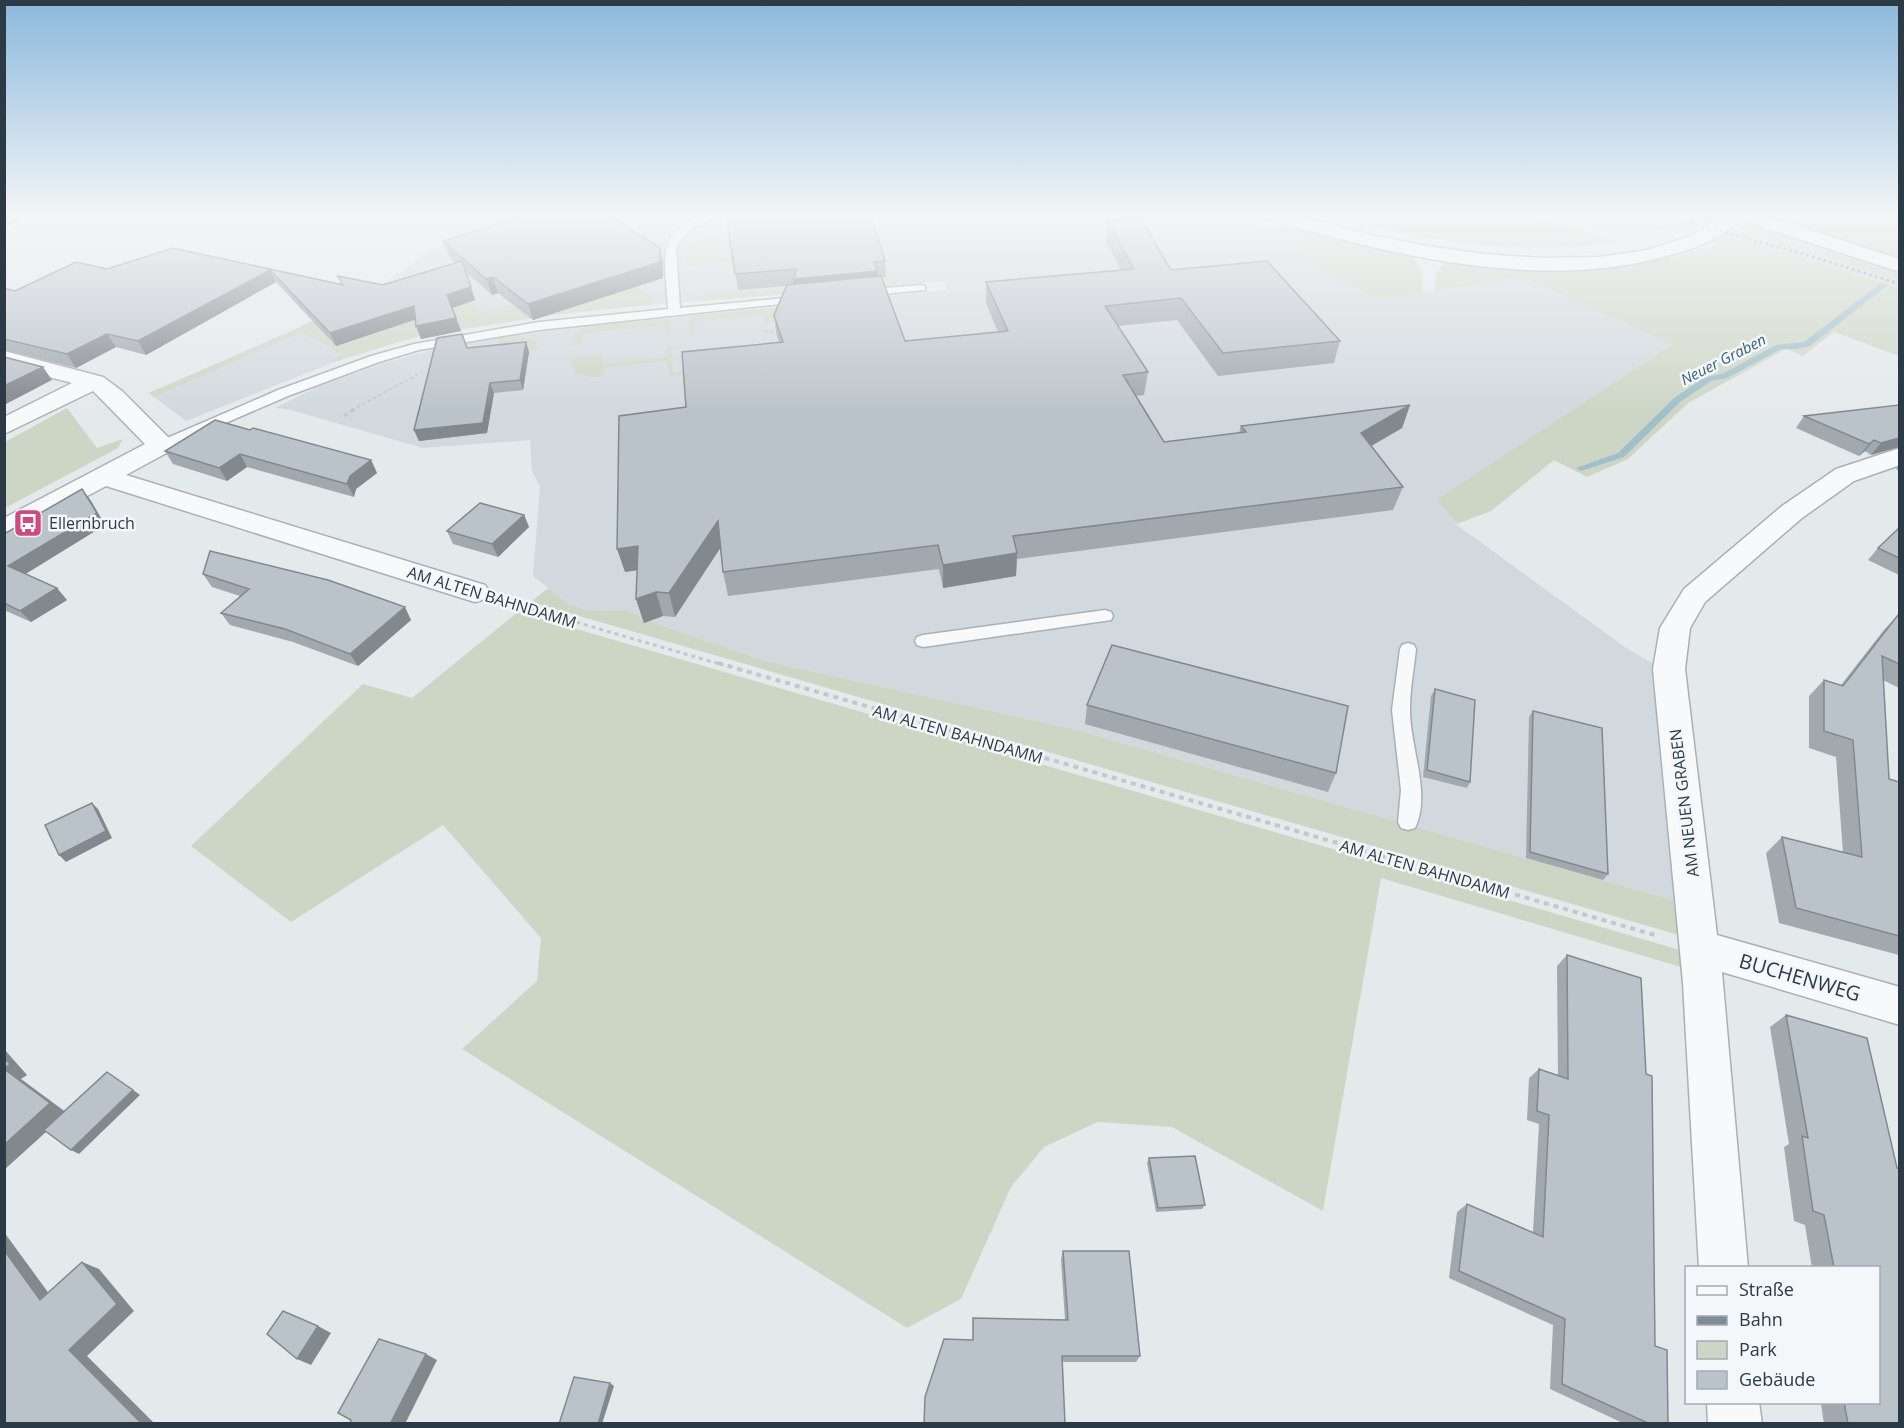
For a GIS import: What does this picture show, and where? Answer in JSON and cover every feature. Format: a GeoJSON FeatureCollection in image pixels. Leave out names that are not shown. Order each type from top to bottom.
{"type":"FeatureCollection","features":[{"type":"Feature","properties":{"kind":"street"},"geometry":{"type":"LineString","coordinates":[[4,357],[95,382],[106,388],[152,439],[163,445]]}},
{"type":"Feature","properties":{"kind":"street"},"geometry":{"type":"LineString","coordinates":[[4,427],[63,395],[95,382]]}},
{"type":"Feature","properties":{"kind":"street"},"geometry":{"type":"LineString","coordinates":[[4,529],[163,445]]}},
{"type":"Feature","properties":{"kind":"street","name":"AM NEUEN GRABEN"},"geometry":{"type":"LineString","coordinates":[[1724,1266],[1700,948],[1669,669],[1674,628],[1704,584],[1792,512],[1845,475],[1899,456]]}},
{"type":"Feature","properties":{"kind":"street","name":"AM ALTEN BAHNDAMM"},"geometry":{"type":"LineString","coordinates":[[102,476],[475,592]]}},
{"type":"Feature","properties":{"kind":"street","name":"BUCHENWEG"},"geometry":{"type":"LineString","coordinates":[[1700,948],[1899,1006]]}},
{"type":"Feature","properties":{"kind":"street"},"geometry":{"type":"LineString","coordinates":[[1733,1404],[1735,1424]]}},
{"type":"Feature","properties":{"kind":"lane"},"geometry":{"type":"LineString","coordinates":[[673,281],[674,311]]}},
{"type":"Feature","properties":{"kind":"lane"},"geometry":{"type":"LineString","coordinates":[[845,295],[921,288]]}},
{"type":"Feature","properties":{"kind":"lane"},"geometry":{"type":"LineString","coordinates":[[163,445],[283,393],[375,359],[418,346],[519,329],[813,298]]}},
{"type":"Feature","properties":{"kind":"lane"},"geometry":{"type":"LineString","coordinates":[[923,641],[1105,616]]}},
{"type":"Feature","properties":{"kind":"lane"},"geometry":{"type":"LineString","coordinates":[[1408,649],[1401,710],[1411,790],[1408,822]]}},
{"type":"Feature","properties":{"kind":"path"},"geometry":{"type":"LineString","coordinates":[[764,331],[787,335]]}},
{"type":"Feature","properties":{"kind":"path"},"geometry":{"type":"LineString","coordinates":[[344,416],[366,401],[423,372]]}},
{"type":"Feature","properties":{"kind":"path","name":"AM ALTEN BAHNDAMM"},"geometry":{"type":"LineString","coordinates":[[475,592],[1700,948]]}},
{"type":"Feature","properties":{"kind":"shaded area"},"geometry":{"type":"Polygon","coordinates":[[[388,281],[1338,281],[1361,290],[1371,300],[1498,281],[1530,281],[1672,344],[1436,500],[1457,525],[1629,650],[1660,667],[1676,901],[1073,729],[765,661],[666,627],[626,610],[590,611],[568,604],[533,576],[540,487],[532,471],[530,440],[423,448],[291,410],[275,408],[315,388],[380,364],[457,343],[585,326],[947,290],[944,281],[614,308],[560,314],[421,336],[352,355],[186,421],[149,393],[296,329],[388,281]]]}},
{"type":"Feature","properties":{"kind":"shaded area"},"geometry":{"type":"Polygon","coordinates":[[[1876,281],[1899,281],[1899,288],[1876,281]]]}},
{"type":"Feature","properties":{"kind":"green space"},"geometry":{"type":"Polygon","coordinates":[[[388,281],[461,295],[485,314],[513,304],[519,309],[544,301],[559,312],[636,287],[653,299],[650,305],[560,314],[460,329],[457,324],[334,362],[331,361],[343,354],[301,332],[154,397],[149,393],[296,329],[388,281]]]}},
{"type":"Feature","properties":{"kind":"green space"},"geometry":{"type":"Polygon","coordinates":[[[899,281],[899,285],[702,301],[686,296],[899,281]]]}},
{"type":"Feature","properties":{"kind":"green space"},"geometry":{"type":"Polygon","coordinates":[[[1338,281],[1422,281],[1423,293],[1371,300],[1361,290],[1338,281]]]}},
{"type":"Feature","properties":{"kind":"green space"},"geometry":{"type":"Polygon","coordinates":[[[1436,281],[1499,281],[1435,291],[1436,281]]]}},
{"type":"Feature","properties":{"kind":"green space"},"geometry":{"type":"Polygon","coordinates":[[[1530,281],[1876,281],[1899,288],[1899,356],[1834,332],[1803,356],[1786,349],[1688,403],[1628,459],[1587,477],[1554,460],[1491,511],[1457,524],[1436,500],[1672,344],[1530,281]]]}},
{"type":"Feature","properties":{"kind":"green space"},"geometry":{"type":"Polygon","coordinates":[[[791,306],[770,324],[765,324],[763,315],[694,322],[695,332],[691,333],[690,320],[698,315],[791,306]]]}},
{"type":"Feature","properties":{"kind":"green space"},"geometry":{"type":"Polygon","coordinates":[[[669,320],[671,335],[666,335],[665,325],[583,333],[582,343],[571,345],[574,334],[585,326],[669,320]]]}},
{"type":"Feature","properties":{"kind":"green space"},"geometry":{"type":"Polygon","coordinates":[[[517,336],[536,340],[538,349],[529,352],[494,393],[534,389],[492,394],[498,338],[517,336]]]}},
{"type":"Feature","properties":{"kind":"green space"},"geometry":{"type":"Polygon","coordinates":[[[693,345],[671,349],[673,373],[696,371],[696,373],[670,376],[667,361],[603,368],[603,377],[588,377],[575,372],[570,359],[603,354],[603,364],[667,357],[668,347],[693,345]]]}},
{"type":"Feature","properties":{"kind":"green space"},"geometry":{"type":"Polygon","coordinates":[[[67,408],[97,448],[123,439],[118,448],[5,508],[5,442],[67,408]]]}},
{"type":"Feature","properties":{"kind":"green space"},"geometry":{"type":"Polygon","coordinates":[[[548,588],[568,604],[590,611],[626,610],[666,627],[765,661],[1073,729],[1676,901],[1679,935],[531,602],[548,588]]]}},
{"type":"Feature","properties":{"kind":"green space"},"geometry":{"type":"Polygon","coordinates":[[[518,612],[1680,950],[1681,967],[1381,878],[1323,1211],[1172,1127],[1098,1122],[1044,1147],[1011,1187],[961,1299],[907,1328],[462,1049],[537,981],[541,938],[443,825],[291,922],[191,846],[363,684],[412,698],[518,612]]]}},
{"type":"Feature","properties":{"kind":"building"},"geometry":{"type":"Polygon","coordinates":[[[37,281],[250,281],[138,341],[107,334],[67,354],[4,339],[4,288],[15,291],[37,281]]]}},
{"type":"Feature","properties":{"kind":"building"},"geometry":{"type":"Polygon","coordinates":[[[280,281],[323,281],[343,285],[341,281],[361,281],[383,285],[397,281],[469,281],[471,287],[447,295],[456,318],[416,326],[414,306],[330,333],[280,281]]]}},
{"type":"Feature","properties":{"kind":"building"},"geometry":{"type":"Polygon","coordinates":[[[498,281],[601,281],[528,304],[498,281]]]}},
{"type":"Feature","properties":{"kind":"building"},"geometry":{"type":"Polygon","coordinates":[[[833,281],[883,281],[905,341],[1008,331],[986,282],[1285,281],[1340,341],[1223,353],[1181,298],[1105,306],[1148,372],[1123,375],[1164,442],[1246,432],[1241,426],[1410,405],[1361,433],[1403,487],[1013,536],[1017,553],[943,565],[938,545],[723,572],[718,521],[669,593],[656,592],[636,599],[638,546],[617,549],[619,416],[686,407],[682,352],[783,342],[774,315],[787,285],[833,281]]]}},
{"type":"Feature","properties":{"kind":"building"},"geometry":{"type":"Polygon","coordinates":[[[462,334],[467,348],[526,342],[520,380],[490,383],[483,423],[414,430],[437,338],[462,334]]]}},
{"type":"Feature","properties":{"kind":"building"},"geometry":{"type":"Polygon","coordinates":[[[4,357],[43,367],[4,386],[4,357]]]}},
{"type":"Feature","properties":{"kind":"building"},"geometry":{"type":"Polygon","coordinates":[[[1899,405],[1899,438],[1881,443],[1874,440],[1869,444],[1804,416],[1899,405]]]}},
{"type":"Feature","properties":{"kind":"building"},"geometry":{"type":"Polygon","coordinates":[[[215,420],[371,460],[350,476],[347,484],[240,454],[219,468],[165,451],[215,420]]]}},
{"type":"Feature","properties":{"kind":"building"},"geometry":{"type":"Polygon","coordinates":[[[82,489],[97,513],[8,566],[57,588],[20,611],[4,603],[4,534],[82,489]]]}},
{"type":"Feature","properties":{"kind":"building"},"geometry":{"type":"Polygon","coordinates":[[[480,503],[524,515],[492,544],[447,531],[480,503]]]}},
{"type":"Feature","properties":{"kind":"building"},"geometry":{"type":"Polygon","coordinates":[[[1899,528],[1899,558],[1878,548],[1899,528]]]}},
{"type":"Feature","properties":{"kind":"building"},"geometry":{"type":"Polygon","coordinates":[[[210,551],[328,580],[405,607],[350,654],[285,629],[221,613],[249,589],[203,574],[210,551]]]}},
{"type":"Feature","properties":{"kind":"building"},"geometry":{"type":"Polygon","coordinates":[[[1898,615],[1899,664],[1882,656],[1889,779],[1899,782],[1899,936],[1796,908],[1782,837],[1862,857],[1853,740],[1824,731],[1824,680],[1843,686],[1898,615]]]}},
{"type":"Feature","properties":{"kind":"building"},"geometry":{"type":"Polygon","coordinates":[[[1112,645],[1348,706],[1336,773],[1087,705],[1112,645]]]}},
{"type":"Feature","properties":{"kind":"building"},"geometry":{"type":"Polygon","coordinates":[[[1435,689],[1475,700],[1470,782],[1427,770],[1435,689]]]}},
{"type":"Feature","properties":{"kind":"building"},"geometry":{"type":"Polygon","coordinates":[[[1533,711],[1602,728],[1608,874],[1530,852],[1533,711]]]}},
{"type":"Feature","properties":{"kind":"building"},"geometry":{"type":"Polygon","coordinates":[[[92,803],[106,831],[59,855],[45,825],[92,803]]]}},
{"type":"Feature","properties":{"kind":"building"},"geometry":{"type":"Polygon","coordinates":[[[1567,955],[1641,978],[1646,1074],[1652,1076],[1655,1346],[1667,1350],[1668,1424],[1650,1424],[1562,1384],[1565,1319],[1459,1271],[1467,1204],[1543,1237],[1549,1115],[1537,1111],[1539,1069],[1568,1079],[1567,955]]]}},
{"type":"Feature","properties":{"kind":"building"},"geometry":{"type":"Polygon","coordinates":[[[1786,1015],[1867,1038],[1899,1169],[1899,1424],[1848,1424],[1844,1404],[1880,1404],[1880,1266],[1834,1266],[1824,1215],[1813,1211],[1802,1136],[1808,1138],[1786,1015]]]}},
{"type":"Feature","properties":{"kind":"building"},"geometry":{"type":"Polygon","coordinates":[[[4,1058],[10,1064],[4,1069],[4,1058]]]}},
{"type":"Feature","properties":{"kind":"building"},"geometry":{"type":"Polygon","coordinates":[[[4,1069],[50,1103],[4,1145],[4,1069]]]}},
{"type":"Feature","properties":{"kind":"building"},"geometry":{"type":"Polygon","coordinates":[[[107,1072],[133,1090],[71,1150],[44,1130],[107,1072]]]}},
{"type":"Feature","properties":{"kind":"building"},"geometry":{"type":"Polygon","coordinates":[[[1195,1156],[1205,1205],[1158,1208],[1149,1158],[1195,1156]]]}},
{"type":"Feature","properties":{"kind":"building"},"geometry":{"type":"Polygon","coordinates":[[[4,1250],[40,1300],[82,1262],[117,1304],[69,1350],[142,1424],[4,1424],[4,1250]]]}},
{"type":"Feature","properties":{"kind":"building"},"geometry":{"type":"Polygon","coordinates":[[[1063,1251],[1129,1251],[1140,1356],[1062,1356],[1065,1424],[924,1424],[925,1397],[944,1339],[973,1340],[973,1318],[1068,1320],[1063,1251]]]}},
{"type":"Feature","properties":{"kind":"building"},"geometry":{"type":"Polygon","coordinates":[[[283,1311],[318,1326],[297,1359],[267,1334],[283,1311]]]}},
{"type":"Feature","properties":{"kind":"building"},"geometry":{"type":"Polygon","coordinates":[[[379,1339],[426,1354],[390,1424],[350,1424],[351,1420],[338,1413],[379,1339]]]}},
{"type":"Feature","properties":{"kind":"building"},"geometry":{"type":"Polygon","coordinates":[[[574,1377],[610,1383],[598,1424],[559,1424],[574,1377]]]}},
{"type":"Feature","properties":{"kind":"waterway","name":"Neuer Graben"},"geometry":{"type":"LineString","coordinates":[[1581,468],[1621,455],[1677,400],[1708,379],[1724,376],[1779,347],[1796,347],[1807,344],[1884,285]]}},
{"type":"Feature","properties":{"kind":"railway"},"geometry":{"type":"LineString","coordinates":[[1889,281],[1900,284]]}},
{"type":"Feature","properties":{"kind":"place","name":"Ellernbruch"},"geometry":{"type":"Point","coordinates":[28,523]}}]}
